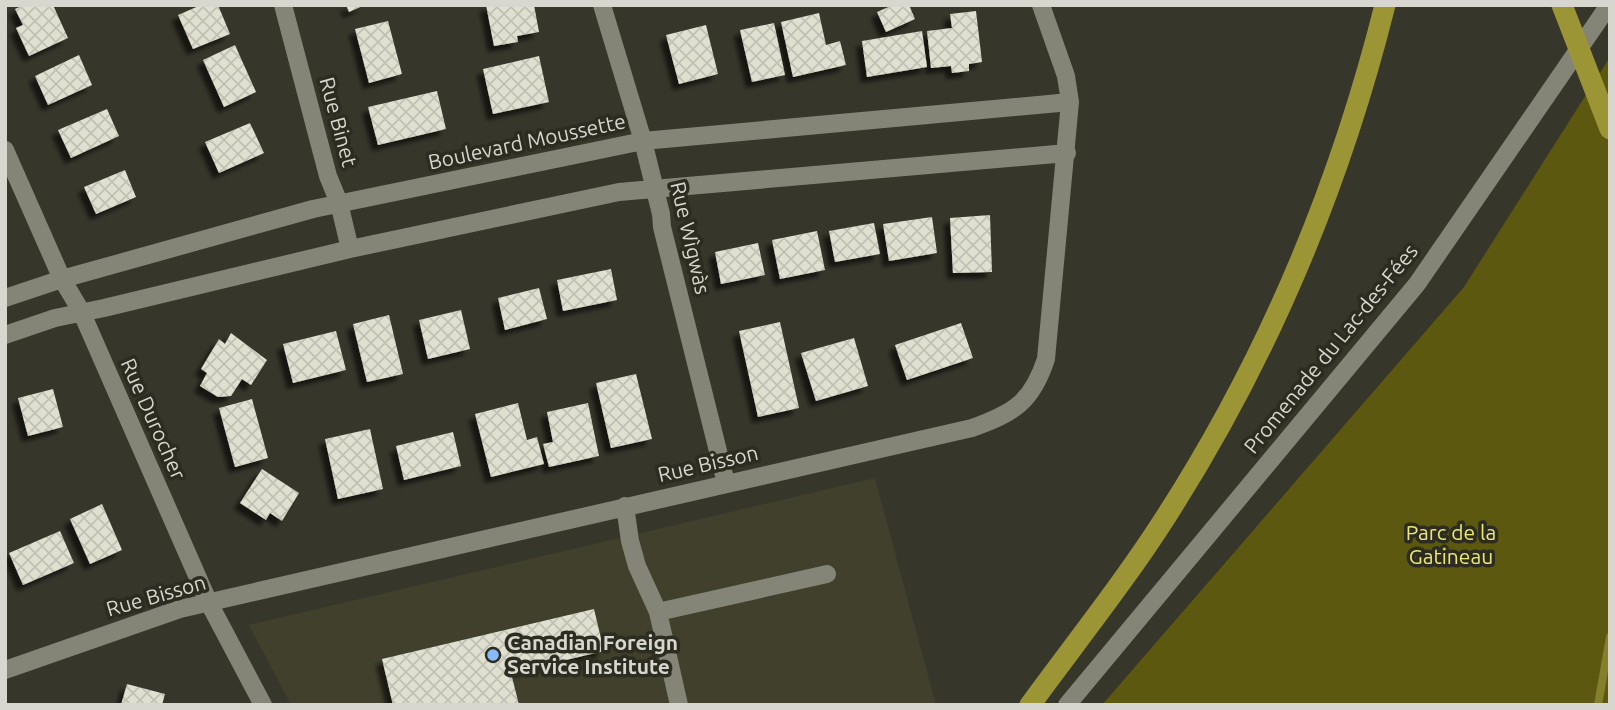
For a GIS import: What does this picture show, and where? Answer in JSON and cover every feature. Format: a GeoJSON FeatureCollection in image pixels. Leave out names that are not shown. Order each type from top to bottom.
{"type":"FeatureCollection","features":[{"type":"Feature","properties":{"kind":"highway"},"geometry":{"type":"LineString","coordinates":[[1030,705],[1166,516],[1248,372],[1307,244],[1366,78],[1385,5]]}},
{"type":"Feature","properties":{"kind":"highway"},"geometry":{"type":"LineString","coordinates":[[1562,5],[1610,129]]}},
{"type":"Feature","properties":{"kind":"street","name":"Rue Binet"},"geometry":{"type":"LineString","coordinates":[[283,5],[328,176],[340,203],[350,249]]}},
{"type":"Feature","properties":{"kind":"street","name":"Rue Wìgwàs"},"geometry":{"type":"LineString","coordinates":[[602,5],[656,188],[662,227],[726,483]]}},
{"type":"Feature","properties":{"kind":"street","name":"Rue Bisson"},"geometry":{"type":"LineString","coordinates":[[5,670],[163,614],[972,428],[1012,411],[1028,398],[1039,381],[1046,359],[1070,103],[1066,76],[1041,5]]}},
{"type":"Feature","properties":{"kind":"street","name":"Promenade du Lac-des-Fées"},"geometry":{"type":"LineString","coordinates":[[1067,705],[1417,284],[1609,5]]}},
{"type":"Feature","properties":{"kind":"street","name":"Boulevard Moussette"},"geometry":{"type":"LineString","coordinates":[[5,298],[62,279],[340,203],[643,141],[1070,103]]}},
{"type":"Feature","properties":{"kind":"street","name":"Rue Durocher"},"geometry":{"type":"LineString","coordinates":[[5,150],[62,279],[81,311],[209,603],[263,705]]}},
{"type":"Feature","properties":{"kind":"street"},"geometry":{"type":"LineString","coordinates":[[5,335],[81,311],[117,305],[350,249],[619,192],[1066,153]]}},
{"type":"Feature","properties":{"kind":"street"},"geometry":{"type":"LineString","coordinates":[[625,506],[630,541],[637,566],[658,612],[679,705]]}},
{"type":"Feature","properties":{"kind":"street"},"geometry":{"type":"LineString","coordinates":[[658,612],[827,574]]}},
{"type":"Feature","properties":{"kind":"shaded area"},"geometry":{"type":"Polygon","coordinates":[[[875,478],[936,705],[291,705],[249,625],[875,478]]]}},
{"type":"Feature","properties":{"kind":"green space","name":"Parc de la Gatineau"},"geometry":{"type":"Polygon","coordinates":[[[1610,57],[1610,705],[1102,705],[1464,287],[1610,57]]]}},
{"type":"Feature","properties":{"kind":"building"},"geometry":{"type":"Polygon","coordinates":[[[24,5],[53,5],[68,38],[29,56],[16,28],[23,25],[15,9],[24,5]]]}},
{"type":"Feature","properties":{"kind":"building"},"geometry":{"type":"Polygon","coordinates":[[[201,5],[218,5],[230,34],[193,49],[178,15],[201,5]]]}},
{"type":"Feature","properties":{"kind":"building"},"geometry":{"type":"Polygon","coordinates":[[[346,5],[365,5],[349,12],[346,5]]]}},
{"type":"Feature","properties":{"kind":"building"},"geometry":{"type":"Polygon","coordinates":[[[486,5],[534,5],[539,32],[517,36],[518,42],[494,46],[486,5]]]}},
{"type":"Feature","properties":{"kind":"building"},"geometry":{"type":"Polygon","coordinates":[[[893,5],[909,5],[915,19],[886,32],[877,12],[893,5]]]}},
{"type":"Feature","properties":{"kind":"building"},"geometry":{"type":"Polygon","coordinates":[[[976,11],[982,62],[969,64],[969,71],[952,73],[951,66],[931,68],[927,31],[952,28],[950,14],[976,11]]]}},
{"type":"Feature","properties":{"kind":"building"},"geometry":{"type":"Polygon","coordinates":[[[819,13],[826,45],[840,41],[846,65],[793,77],[781,22],[819,13]]]}},
{"type":"Feature","properties":{"kind":"building"},"geometry":{"type":"Polygon","coordinates":[[[388,21],[402,74],[369,83],[355,29],[388,21]]]}},
{"type":"Feature","properties":{"kind":"building"},"geometry":{"type":"Polygon","coordinates":[[[774,23],[785,75],[752,82],[740,30],[774,23]]]}},
{"type":"Feature","properties":{"kind":"building"},"geometry":{"type":"Polygon","coordinates":[[[706,25],[718,74],[679,84],[666,35],[706,25]]]}},
{"type":"Feature","properties":{"kind":"building"},"geometry":{"type":"Polygon","coordinates":[[[922,31],[927,67],[867,77],[862,41],[922,31]]]}},
{"type":"Feature","properties":{"kind":"building"},"geometry":{"type":"Polygon","coordinates":[[[235,45],[256,92],[224,107],[203,60],[235,45]]]}},
{"type":"Feature","properties":{"kind":"building"},"geometry":{"type":"Polygon","coordinates":[[[79,55],[92,85],[48,105],[35,76],[79,55]]]}},
{"type":"Feature","properties":{"kind":"building"},"geometry":{"type":"Polygon","coordinates":[[[539,56],[549,102],[493,114],[483,69],[539,56]]]}},
{"type":"Feature","properties":{"kind":"building"},"geometry":{"type":"Polygon","coordinates":[[[437,91],[446,129],[378,145],[368,107],[437,91]]]}},
{"type":"Feature","properties":{"kind":"building"},"geometry":{"type":"Polygon","coordinates":[[[107,109],[119,136],[71,158],[58,130],[107,109]]]}},
{"type":"Feature","properties":{"kind":"building"},"geometry":{"type":"Polygon","coordinates":[[[250,123],[264,153],[219,173],[205,142],[250,123]]]}},
{"type":"Feature","properties":{"kind":"building"},"geometry":{"type":"Polygon","coordinates":[[[125,170],[136,197],[96,214],[84,187],[125,170]]]}},
{"type":"Feature","properties":{"kind":"building"},"geometry":{"type":"Polygon","coordinates":[[[990,215],[992,272],[953,273],[950,218],[990,215]]]}},
{"type":"Feature","properties":{"kind":"building"},"geometry":{"type":"Polygon","coordinates":[[[932,217],[937,253],[889,261],[883,224],[932,217]]]}},
{"type":"Feature","properties":{"kind":"building"},"geometry":{"type":"Polygon","coordinates":[[[874,223],[880,254],[835,262],[829,231],[874,223]]]}},
{"type":"Feature","properties":{"kind":"building"},"geometry":{"type":"Polygon","coordinates":[[[817,231],[825,270],[780,279],[772,240],[817,231]]]}},
{"type":"Feature","properties":{"kind":"building"},"geometry":{"type":"Polygon","coordinates":[[[758,243],[765,275],[721,284],[715,252],[758,243]]]}},
{"type":"Feature","properties":{"kind":"building"},"geometry":{"type":"Polygon","coordinates":[[[611,269],[617,300],[563,311],[557,280],[611,269]]]}},
{"type":"Feature","properties":{"kind":"building"},"geometry":{"type":"Polygon","coordinates":[[[539,288],[547,319],[505,330],[498,298],[539,288]]]}},
{"type":"Feature","properties":{"kind":"building"},"geometry":{"type":"Polygon","coordinates":[[[461,310],[470,349],[428,359],[419,320],[461,310]]]}},
{"type":"Feature","properties":{"kind":"building"},"geometry":{"type":"Polygon","coordinates":[[[389,315],[403,374],[367,382],[353,324],[389,315]]]}},
{"type":"Feature","properties":{"kind":"building"},"geometry":{"type":"Polygon","coordinates":[[[780,322],[799,408],[758,417],[739,331],[780,322]]]}},
{"type":"Feature","properties":{"kind":"building"},"geometry":{"type":"Polygon","coordinates":[[[961,323],[973,358],[907,380],[895,345],[961,323]]]}},
{"type":"Feature","properties":{"kind":"building"},"geometry":{"type":"Polygon","coordinates":[[[336,331],[346,370],[293,383],[283,344],[336,331]]]}},
{"type":"Feature","properties":{"kind":"building"},"geometry":{"type":"Polygon","coordinates":[[[231,333],[267,360],[251,385],[242,379],[231,396],[218,397],[200,386],[207,373],[201,369],[219,339],[225,344],[231,333]]]}},
{"type":"Feature","properties":{"kind":"building"},"geometry":{"type":"Polygon","coordinates":[[[854,338],[868,386],[816,401],[801,353],[854,338]]]}},
{"type":"Feature","properties":{"kind":"building"},"geometry":{"type":"Polygon","coordinates":[[[636,374],[652,439],[611,448],[596,383],[636,374]]]}},
{"type":"Feature","properties":{"kind":"building"},"geometry":{"type":"Polygon","coordinates":[[[53,389],[63,427],[28,436],[18,398],[53,389]]]}},
{"type":"Feature","properties":{"kind":"building"},"geometry":{"type":"Polygon","coordinates":[[[252,399],[268,458],[235,467],[219,408],[252,399]]]}},
{"type":"Feature","properties":{"kind":"building"},"geometry":{"type":"Polygon","coordinates":[[[518,403],[527,440],[537,437],[544,464],[491,477],[475,414],[518,403]]]}},
{"type":"Feature","properties":{"kind":"building"},"geometry":{"type":"Polygon","coordinates":[[[588,403],[599,456],[549,467],[543,444],[553,442],[547,412],[588,403]]]}},
{"type":"Feature","properties":{"kind":"building"},"geometry":{"type":"Polygon","coordinates":[[[370,429],[383,489],[338,499],[325,439],[370,429]]]}},
{"type":"Feature","properties":{"kind":"building"},"geometry":{"type":"Polygon","coordinates":[[[453,432],[461,466],[404,480],[396,446],[453,432]]]}},
{"type":"Feature","properties":{"kind":"building"},"geometry":{"type":"Polygon","coordinates":[[[262,469],[299,493],[282,521],[270,513],[266,520],[240,503],[262,469]]]}},
{"type":"Feature","properties":{"kind":"building"},"geometry":{"type":"Polygon","coordinates":[[[102,504],[122,550],[90,564],[70,519],[102,504]]]}},
{"type":"Feature","properties":{"kind":"building"},"geometry":{"type":"Polygon","coordinates":[[[60,531],[74,563],[23,585],[9,553],[60,531]]]}},
{"type":"Feature","properties":{"kind":"building","name":"Canadian Foreign Service Institute"},"geometry":{"type":"Polygon","coordinates":[[[594,609],[604,651],[511,673],[519,705],[393,705],[382,659],[594,609]]]}},
{"type":"Feature","properties":{"kind":"building"},"geometry":{"type":"Polygon","coordinates":[[[127,684],[165,694],[162,705],[121,705],[127,684]]]}},
{"type":"Feature","properties":{"kind":"waterway"},"geometry":{"type":"LineString","coordinates":[[1598,705],[1610,637]]}},
{"type":"Feature","properties":{"kind":"place","name":"Canadian Foreign Service Institute"},"geometry":{"type":"Point","coordinates":[493,655]}}]}
